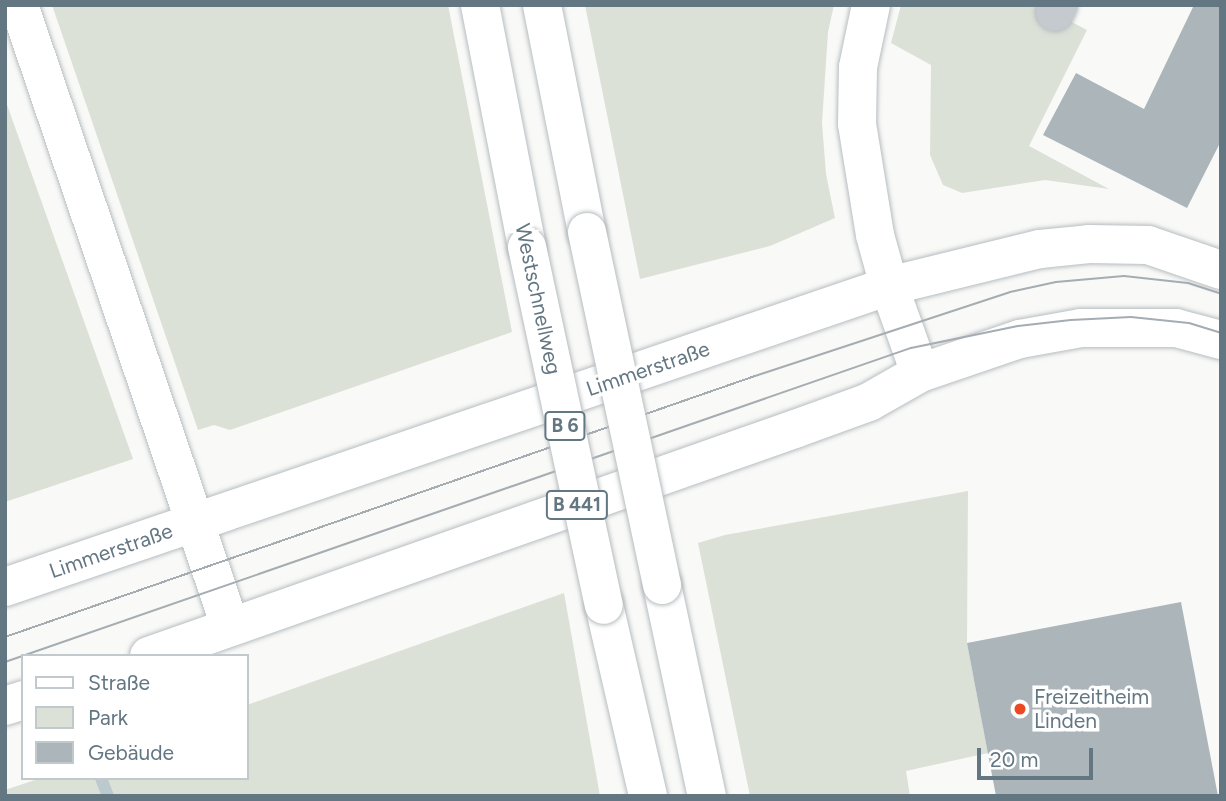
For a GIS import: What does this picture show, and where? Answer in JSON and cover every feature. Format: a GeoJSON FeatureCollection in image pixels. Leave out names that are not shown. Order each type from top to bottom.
{"type":"FeatureCollection","features":[{"type":"Feature","properties":{"kind":"main road"},"geometry":{"type":"LineString","coordinates":[[19,5],[230,626]]}},
{"type":"Feature","properties":{"kind":"main road","name":"Westschnellweg"},"geometry":{"type":"LineString","coordinates":[[480,5],[527,247],[648,796]]}},
{"type":"Feature","properties":{"kind":"main road"},"geometry":{"type":"LineString","coordinates":[[542,5],[587,232],[707,796]]}},
{"type":"Feature","properties":{"kind":"main road"},"geometry":{"type":"LineString","coordinates":[[871,5],[858,67],[857,124],[868,203],[889,286],[920,373],[1020,339],[1081,328],[1176,328],[1221,340]]}},
{"type":"Feature","properties":{"kind":"main road","name":"Limmerstraße"},"geometry":{"type":"LineString","coordinates":[[5,587],[889,286],[1040,249],[1089,244],[1148,245],[1188,256],[1221,270]]}},
{"type":"Feature","properties":{"kind":"main road","name":"B 441"},"geometry":{"type":"LineString","coordinates":[[154,654],[869,402],[920,373]]}},
{"type":"Feature","properties":{"kind":"green space"},"geometry":{"type":"Polygon","coordinates":[[[52,5],[448,5],[512,332],[230,430],[214,425],[198,430],[52,5]]]}},
{"type":"Feature","properties":{"kind":"green space"},"geometry":{"type":"Polygon","coordinates":[[[585,5],[834,5],[828,32],[822,123],[826,174],[835,218],[770,246],[640,279],[585,5]]]}},
{"type":"Feature","properties":{"kind":"green space"},"geometry":{"type":"Polygon","coordinates":[[[901,5],[1039,5],[1087,30],[1029,146],[1109,189],[1045,180],[962,193],[943,185],[930,155],[931,65],[891,43],[901,5]]]}},
{"type":"Feature","properties":{"kind":"green space"},"geometry":{"type":"Polygon","coordinates":[[[5,99],[133,459],[5,502],[5,99]]]}},
{"type":"Feature","properties":{"kind":"green space"},"geometry":{"type":"Polygon","coordinates":[[[968,491],[967,643],[988,753],[906,771],[910,796],[750,796],[698,543],[725,535],[968,491]]]}},
{"type":"Feature","properties":{"kind":"green space"},"geometry":{"type":"Polygon","coordinates":[[[564,593],[600,796],[5,796],[5,790],[35,780],[248,780],[248,705],[564,593]]]}},
{"type":"Feature","properties":{"kind":"building"},"geometry":{"type":"Polygon","coordinates":[[[1194,5],[1221,5],[1221,141],[1187,208],[1043,135],[1076,73],[1144,109],[1194,5]]]}},
{"type":"Feature","properties":{"kind":"building","name":"Freizeitheim Linden"},"geometry":{"type":"Polygon","coordinates":[[[1181,602],[1218,796],[996,796],[967,643],[1181,602]]]}},
{"type":"Feature","properties":{"kind":"waterway"},"geometry":{"type":"LineString","coordinates":[[102,780],[108,796]]}},
{"type":"Feature","properties":{"kind":"tram line"},"geometry":{"type":"LineString","coordinates":[[5,637],[755,376],[1010,292],[1056,282],[1124,276],[1188,283],[1221,294]]}},
{"type":"Feature","properties":{"kind":"tram line"},"geometry":{"type":"LineString","coordinates":[[28,654],[911,348],[1018,326],[1131,317],[1189,323],[1221,333]]}},
{"type":"Feature","properties":{"kind":"tram line"},"geometry":{"type":"LineString","coordinates":[[5,662],[21,656]]}},
{"type":"Feature","properties":{"kind":"place","name":"Freizeitheim Linden"},"geometry":{"type":"Point","coordinates":[1020,709]}}]}
